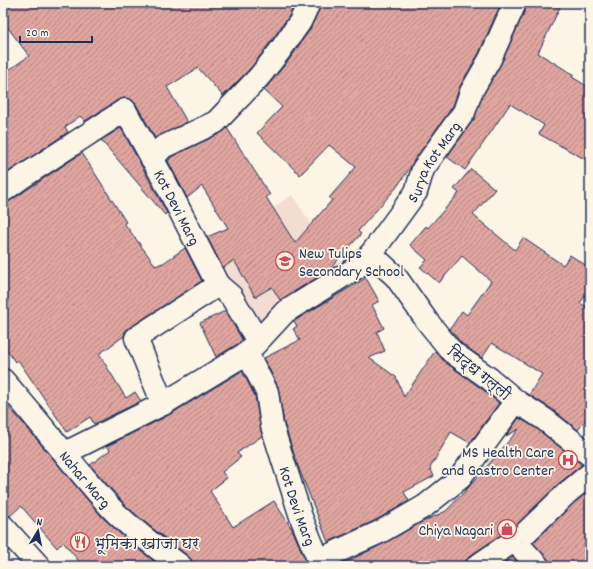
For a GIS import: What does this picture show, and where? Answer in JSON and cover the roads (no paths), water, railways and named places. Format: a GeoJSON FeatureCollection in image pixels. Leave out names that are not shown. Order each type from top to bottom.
{"type":"FeatureCollection","features":[{"type":"Feature","properties":{"kind":"street"},"geometry":{"type":"LineString","coordinates":[[152,159],[163,147],[216,122],[259,77],[279,52],[300,22],[309,3]]}},
{"type":"Feature","properties":{"kind":"street","name":"Surya Kot Marg"},"geometry":{"type":"LineString","coordinates":[[65,453],[163,404],[253,347],[285,312],[316,291],[356,268],[371,254],[416,192],[423,169],[464,112],[471,92],[490,59],[515,3]]}},
{"type":"Feature","properties":{"kind":"street","name":"Kot Devi Marg"},"geometry":{"type":"LineString","coordinates":[[3,192],[21,178],[125,110],[218,285],[231,296],[253,347],[267,392],[274,433],[301,517],[320,563]]}},
{"type":"Feature","properties":{"kind":"street","name":"सिद्ध गल्ली"},"geometry":{"type":"LineString","coordinates":[[371,254],[396,277],[427,321],[452,352],[490,379],[516,401],[544,420],[590,456]]}},
{"type":"Feature","properties":{"kind":"street"},"geometry":{"type":"LineString","coordinates":[[163,404],[136,338],[218,285]]}},
{"type":"Feature","properties":{"kind":"street","name":"Nahar Marg"},"geometry":{"type":"LineString","coordinates":[[3,380],[112,508],[152,544],[181,566]]}},
{"type":"Feature","properties":{"kind":"street"},"geometry":{"type":"LineString","coordinates":[[320,563],[425,506],[459,479],[516,401]]}},
{"type":"Feature","properties":{"kind":"street"},"geometry":{"type":"LineString","coordinates":[[477,566],[509,544],[516,542],[567,493],[590,474]]}},
{"type":"Feature","properties":{"kind":"street"},"geometry":{"type":"LineString","coordinates":[[3,526],[39,566]]}},
{"type":"Feature","properties":{"kind":"street"},"geometry":{"type":"LineString","coordinates":[[516,542],[538,566]]}},
{"type":"Feature","properties":{"kind":"place","name":"New Tulips Secondary School"},"geometry":{"type":"Point","coordinates":[285,261]}},
{"type":"Feature","properties":{"kind":"place","name":"MS Health Care and Gastro Center"},"geometry":{"type":"Point","coordinates":[568,460]}},
{"type":"Feature","properties":{"kind":"place","name":"Chiya Nagari"},"geometry":{"type":"Point","coordinates":[507,529]}},
{"type":"Feature","properties":{"kind":"place","name":"भूमिका खाजा घर"},"geometry":{"type":"Point","coordinates":[80,542]}}]}
